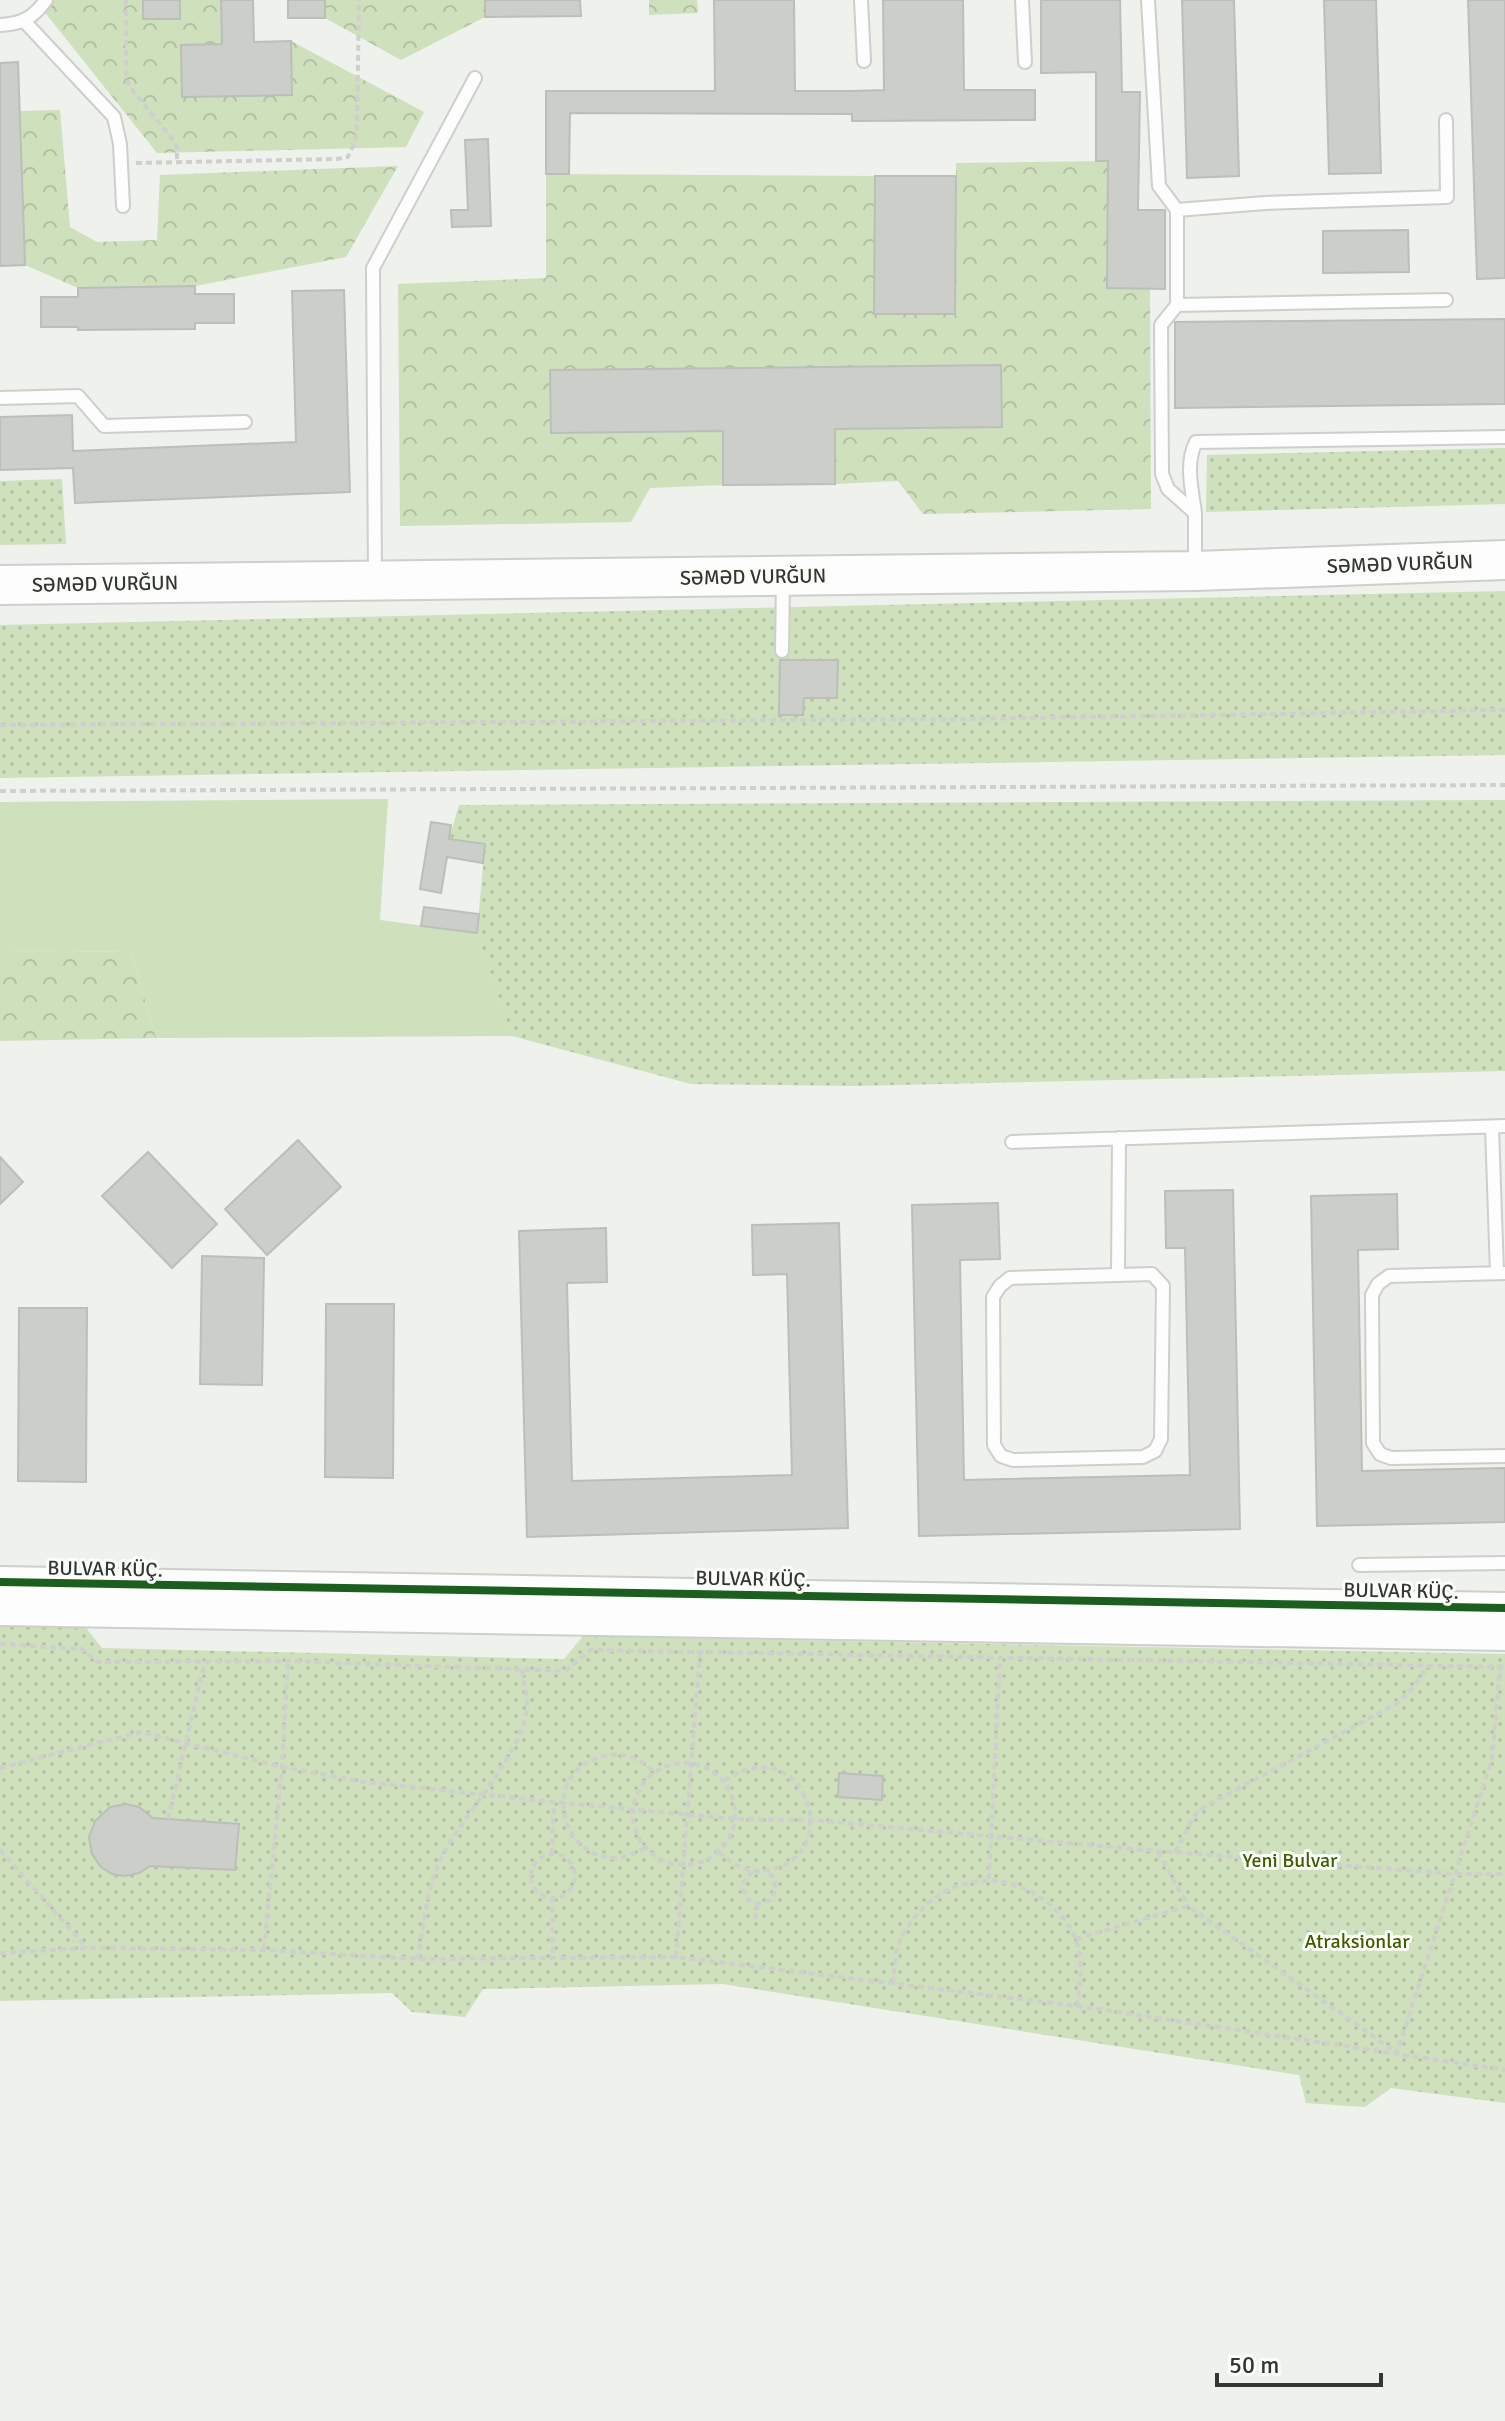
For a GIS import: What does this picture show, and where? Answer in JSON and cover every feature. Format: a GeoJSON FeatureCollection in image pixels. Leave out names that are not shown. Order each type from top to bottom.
{"type":"FeatureCollection","features":[{"type":"Feature","properties":{"kind":"main road","name":"SƏMƏD VURĞUN"},"geometry":{"type":"LineString","coordinates":[[0,585],[1196,571],[1505,560]]}},
{"type":"Feature","properties":{"kind":"street","name":"BULVAR KÜÇ."},"geometry":{"type":"LineString","coordinates":[[0,1582],[120,1599]]}},
{"type":"Feature","properties":{"kind":"street","name":"BULVAR KÜÇ."},"geometry":{"type":"LineString","coordinates":[[0,1610],[120,1599],[612,1606],[1505,1608]]}},
{"type":"Feature","properties":{"kind":"street","name":"BULVAR KÜÇ."},"geometry":{"type":"LineString","coordinates":[[612,1606],[1503,1644]]}},
{"type":"Feature","properties":{"kind":"lane"},"geometry":{"type":"LineString","coordinates":[[0,25],[25,22],[38,13],[46,0]]}},
{"type":"Feature","properties":{"kind":"lane"},"geometry":{"type":"LineString","coordinates":[[861,0],[864,61]]}},
{"type":"Feature","properties":{"kind":"lane"},"geometry":{"type":"LineString","coordinates":[[1022,0],[1025,62]]}},
{"type":"Feature","properties":{"kind":"lane"},"geometry":{"type":"LineString","coordinates":[[1148,0],[1159,186],[1177,210],[1177,305],[1161,325],[1162,474],[1168,489],[1195,513]]}},
{"type":"Feature","properties":{"kind":"lane"},"geometry":{"type":"LineString","coordinates":[[25,22],[114,117],[118,127],[123,206]]}},
{"type":"Feature","properties":{"kind":"lane"},"geometry":{"type":"LineString","coordinates":[[375,582],[373,268],[475,78]]}},
{"type":"Feature","properties":{"kind":"lane"},"geometry":{"type":"LineString","coordinates":[[1177,210],[1265,203],[1447,197],[1446,120]]}},
{"type":"Feature","properties":{"kind":"lane"},"geometry":{"type":"LineString","coordinates":[[1177,305],[1446,300]]}},
{"type":"Feature","properties":{"kind":"lane"},"geometry":{"type":"LineString","coordinates":[[0,398],[78,396],[104,426],[245,422]]}},
{"type":"Feature","properties":{"kind":"lane"},"geometry":{"type":"LineString","coordinates":[[1196,571],[1195,513],[1190,476],[1196,442],[1505,437]]}},
{"type":"Feature","properties":{"kind":"lane"},"geometry":{"type":"LineString","coordinates":[[782,651],[783,576]]}},
{"type":"Feature","properties":{"kind":"lane"},"geometry":{"type":"LineString","coordinates":[[1012,1142],[1498,1126],[1501,1273],[1389,1276],[1378,1284],[1372,1295],[1373,1443],[1380,1454],[1391,1458],[1505,1456]]}},
{"type":"Feature","properties":{"kind":"lane"},"geometry":{"type":"LineString","coordinates":[[1118,1275],[1119,1138]]}},
{"type":"Feature","properties":{"kind":"lane"},"geometry":{"type":"LineString","coordinates":[[1152,1274],[1163,1286],[1161,1439],[1155,1451],[1143,1457],[1013,1460],[1001,1456],[994,1445],[993,1297],[1000,1286],[1010,1278],[1118,1275],[1152,1274]]}},
{"type":"Feature","properties":{"kind":"lane"},"geometry":{"type":"LineString","coordinates":[[1359,1565],[1505,1563]]}},
{"type":"Feature","properties":{"kind":"path"},"geometry":{"type":"LineString","coordinates":[[126,0],[126,74],[129,86],[174,141],[177,163]]}},
{"type":"Feature","properties":{"kind":"path"},"geometry":{"type":"LineString","coordinates":[[121,164],[348,157],[355,142],[357,125],[359,0]]}},
{"type":"Feature","properties":{"kind":"path"},"geometry":{"type":"LineString","coordinates":[[0,725],[971,719],[1505,710]]}},
{"type":"Feature","properties":{"kind":"path"},"geometry":{"type":"LineString","coordinates":[[0,791],[1505,785]]}},
{"type":"Feature","properties":{"kind":"path"},"geometry":{"type":"LineString","coordinates":[[676,1957],[701,1638]]}},
{"type":"Feature","properties":{"kind":"path"},"geometry":{"type":"LineString","coordinates":[[989,1879],[1000,1643]]}},
{"type":"Feature","properties":{"kind":"path"},"geometry":{"type":"LineString","coordinates":[[0,1644],[82,1649],[97,1662],[288,1661],[565,1671],[591,1650],[1503,1667]]}},
{"type":"Feature","properties":{"kind":"path"},"geometry":{"type":"LineString","coordinates":[[1397,2053],[1492,1759],[1503,1644]]}},
{"type":"Feature","properties":{"kind":"path"},"geometry":{"type":"LineString","coordinates":[[168,1819],[205,1661]]}},
{"type":"Feature","properties":{"kind":"path"},"geometry":{"type":"LineString","coordinates":[[264,1950],[282,1767],[288,1661]]}},
{"type":"Feature","properties":{"kind":"path"},"geometry":{"type":"LineString","coordinates":[[1175,1852],[1194,1816],[1204,1807],[1396,1704],[1411,1690],[1428,1666]]}},
{"type":"Feature","properties":{"kind":"path"},"geometry":{"type":"LineString","coordinates":[[418,1959],[427,1900],[444,1852],[521,1733],[527,1702],[522,1669]]}},
{"type":"Feature","properties":{"kind":"path"},"geometry":{"type":"LineString","coordinates":[[0,1768],[141,1732],[282,1767],[364,1782],[554,1802],[735,1819],[811,1820],[1455,1874],[1505,1874]]}},
{"type":"Feature","properties":{"kind":"path"},"geometry":{"type":"LineString","coordinates":[[645,1848],[635,1854],[612,1858],[589,1852],[572,1836],[566,1825],[563,1802],[570,1779],[587,1762],[599,1757],[610,1754],[634,1758],[654,1772]]}},
{"type":"Feature","properties":{"kind":"path"},"geometry":{"type":"LineString","coordinates":[[690,1763],[703,1766],[724,1781],[733,1799],[735,1819],[727,1842],[719,1852],[695,1864],[682,1865],[669,1863],[645,1848],[635,1829],[633,1808],[640,1788],[654,1772],[665,1766],[690,1763]]}},
{"type":"Feature","properties":{"kind":"path"},"geometry":{"type":"LineString","coordinates":[[719,1852],[741,1868],[762,1871],[777,1868],[802,1849],[809,1835],[811,1820],[803,1791],[793,1779],[780,1771],[750,1767],[724,1781]]}},
{"type":"Feature","properties":{"kind":"path"},"geometry":{"type":"LineString","coordinates":[[552,1854],[554,1802]]}},
{"type":"Feature","properties":{"kind":"path"},"geometry":{"type":"LineString","coordinates":[[0,1850],[87,1948]]}},
{"type":"Feature","properties":{"kind":"path"},"geometry":{"type":"LineString","coordinates":[[1157,1851],[1188,1906],[1397,2053]]}},
{"type":"Feature","properties":{"kind":"path"},"geometry":{"type":"LineString","coordinates":[[552,1854],[560,1855],[572,1864],[574,1879],[567,1892],[552,1897],[542,1894],[533,1886],[530,1876],[533,1865],[541,1857],[552,1854]]}},
{"type":"Feature","properties":{"kind":"path"},"geometry":{"type":"LineString","coordinates":[[755,1871],[746,1878],[743,1889],[748,1899],[758,1904],[771,1900],[776,1889],[773,1877],[762,1871]]}},
{"type":"Feature","properties":{"kind":"path"},"geometry":{"type":"LineString","coordinates":[[893,1984],[898,1944],[918,1910],[951,1887],[989,1879],[1025,1887],[1056,1908],[1076,1939],[1082,1973],[1077,2006]]}},
{"type":"Feature","properties":{"kind":"path"},"geometry":{"type":"LineString","coordinates":[[552,1897],[553,1958]]}},
{"type":"Feature","properties":{"kind":"path"},"geometry":{"type":"LineString","coordinates":[[755,1919],[758,1904]]}},
{"type":"Feature","properties":{"kind":"path"},"geometry":{"type":"LineString","coordinates":[[1076,1939],[1188,1906]]}},
{"type":"Feature","properties":{"kind":"path"},"geometry":{"type":"LineString","coordinates":[[0,1953],[87,1948],[264,1950],[418,1959],[676,1957],[1077,2006],[1505,2070]]}},
{"type":"Feature","properties":{"kind":"green space"},"geometry":{"type":"Polygon","coordinates":[[[35,0],[143,0],[144,19],[180,19],[180,0],[221,0],[222,44],[181,45],[183,97],[291,95],[291,41],[424,112],[406,147],[157,153],[35,0]]]}},
{"type":"Feature","properties":{"kind":"green space"},"geometry":{"type":"Polygon","coordinates":[[[325,0],[485,0],[485,17],[401,60],[325,18],[325,0]]]}},
{"type":"Feature","properties":{"kind":"green space"},"geometry":{"type":"Polygon","coordinates":[[[649,0],[697,0],[698,13],[649,15],[649,0]]]}},
{"type":"Feature","properties":{"kind":"green space"},"geometry":{"type":"Polygon","coordinates":[[[60,110],[70,227],[97,242],[157,240],[160,175],[398,166],[346,257],[195,286],[78,288],[25,265],[20,111],[60,110]]]}},
{"type":"Feature","properties":{"kind":"green space"},"geometry":{"type":"Polygon","coordinates":[[[1108,161],[1107,288],[1150,289],[1151,509],[923,514],[898,481],[835,484],[835,429],[1002,427],[1001,365],[550,370],[551,433],[723,431],[723,485],[650,488],[631,522],[400,526],[398,284],[546,278],[546,174],[875,176],[874,313],[954,314],[956,163],[1108,161]]]}},
{"type":"Feature","properties":{"kind":"green space"},"geometry":{"type":"Polygon","coordinates":[[[1505,448],[1505,504],[1206,512],[1207,455],[1505,448]]]}},
{"type":"Feature","properties":{"kind":"green space"},"geometry":{"type":"Polygon","coordinates":[[[62,479],[66,544],[0,545],[0,481],[62,479]]]}},
{"type":"Feature","properties":{"kind":"green space"},"geometry":{"type":"Polygon","coordinates":[[[1505,591],[1505,755],[0,778],[0,625],[1505,591]]]}},
{"type":"Feature","properties":{"kind":"green space"},"geometry":{"type":"Polygon","coordinates":[[[388,799],[380,920],[477,933],[512,1036],[156,1038],[131,952],[0,950],[0,802],[388,799]]]}},
{"type":"Feature","properties":{"kind":"green space"},"geometry":{"type":"Polygon","coordinates":[[[1505,800],[1505,1071],[856,1086],[691,1084],[512,1036],[477,933],[485,844],[449,839],[459,805],[1505,800]]]}},
{"type":"Feature","properties":{"kind":"green space"},"geometry":{"type":"Polygon","coordinates":[[[0,950],[131,952],[156,1038],[0,1041],[0,950]]]}},
{"type":"Feature","properties":{"kind":"green space","name":"Yeni Bulvar"},"geometry":{"type":"Polygon","coordinates":[[[0,1626],[86,1628],[102,1648],[564,1659],[583,1636],[1505,1654],[1505,2103],[1391,2088],[1365,2107],[1306,2103],[1299,2075],[723,1984],[483,1989],[465,2017],[412,2012],[392,1993],[0,2001],[0,1626]]]}},
{"type":"Feature","properties":{"kind":"building"},"geometry":{"type":"Polygon","coordinates":[[[143,0],[180,0],[180,19],[143,19],[143,0]]]}},
{"type":"Feature","properties":{"kind":"building"},"geometry":{"type":"Polygon","coordinates":[[[221,0],[253,0],[254,42],[291,41],[292,95],[182,97],[181,45],[222,44],[221,0]]]}},
{"type":"Feature","properties":{"kind":"building"},"geometry":{"type":"Polygon","coordinates":[[[288,0],[325,0],[325,18],[288,18],[288,0]]]}},
{"type":"Feature","properties":{"kind":"building"},"geometry":{"type":"Polygon","coordinates":[[[485,0],[580,0],[581,16],[485,17],[485,0]]]}},
{"type":"Feature","properties":{"kind":"building"},"geometry":{"type":"Polygon","coordinates":[[[714,0],[794,0],[795,91],[852,91],[884,90],[883,0],[963,0],[964,90],[1035,90],[1035,120],[852,121],[852,114],[570,113],[569,174],[546,174],[546,91],[715,91],[714,0]]]}},
{"type":"Feature","properties":{"kind":"building"},"geometry":{"type":"Polygon","coordinates":[[[1041,0],[1120,0],[1122,92],[1140,92],[1138,210],[1165,210],[1165,289],[1107,288],[1108,161],[1096,161],[1096,72],[1041,73],[1041,0]]]}},
{"type":"Feature","properties":{"kind":"building"},"geometry":{"type":"Polygon","coordinates":[[[1182,0],[1234,0],[1239,176],[1187,178],[1182,0]]]}},
{"type":"Feature","properties":{"kind":"building"},"geometry":{"type":"Polygon","coordinates":[[[1324,0],[1376,0],[1381,173],[1329,174],[1324,0]]]}},
{"type":"Feature","properties":{"kind":"building"},"geometry":{"type":"Polygon","coordinates":[[[1468,0],[1505,0],[1505,278],[1477,279],[1468,0]]]}},
{"type":"Feature","properties":{"kind":"building"},"geometry":{"type":"Polygon","coordinates":[[[18,62],[25,265],[0,266],[0,63],[18,62]]]}},
{"type":"Feature","properties":{"kind":"building"},"geometry":{"type":"Polygon","coordinates":[[[488,139],[491,226],[452,227],[451,210],[468,210],[465,140],[488,139]]]}},
{"type":"Feature","properties":{"kind":"building"},"geometry":{"type":"Polygon","coordinates":[[[875,176],[956,176],[955,314],[874,314],[875,176]]]}},
{"type":"Feature","properties":{"kind":"building"},"geometry":{"type":"Polygon","coordinates":[[[1408,230],[1409,272],[1323,273],[1323,231],[1408,230]]]}},
{"type":"Feature","properties":{"kind":"building"},"geometry":{"type":"Polygon","coordinates":[[[195,286],[195,294],[234,294],[234,323],[195,323],[195,329],[78,330],[78,327],[41,327],[41,297],[78,297],[78,288],[195,286]]]}},
{"type":"Feature","properties":{"kind":"building"},"geometry":{"type":"Polygon","coordinates":[[[344,290],[350,492],[75,503],[73,468],[0,470],[0,417],[72,415],[73,451],[296,442],[292,291],[344,290]]]}},
{"type":"Feature","properties":{"kind":"building"},"geometry":{"type":"Polygon","coordinates":[[[1505,319],[1505,404],[1175,408],[1175,322],[1505,319]]]}},
{"type":"Feature","properties":{"kind":"building"},"geometry":{"type":"Polygon","coordinates":[[[1001,365],[1002,427],[835,429],[835,484],[723,485],[723,431],[551,433],[550,370],[1001,365]]]}},
{"type":"Feature","properties":{"kind":"building"},"geometry":{"type":"Polygon","coordinates":[[[780,660],[838,660],[837,698],[804,698],[803,715],[779,715],[780,660]]]}},
{"type":"Feature","properties":{"kind":"building"},"geometry":{"type":"Polygon","coordinates":[[[431,822],[451,825],[449,839],[485,844],[483,863],[447,857],[441,893],[420,889],[431,822]]]}},
{"type":"Feature","properties":{"kind":"building"},"geometry":{"type":"Polygon","coordinates":[[[424,907],[479,914],[477,933],[421,926],[424,907]]]}},
{"type":"Feature","properties":{"kind":"building"},"geometry":{"type":"Polygon","coordinates":[[[298,1140],[341,1187],[267,1255],[225,1209],[298,1140]]]}},
{"type":"Feature","properties":{"kind":"building"},"geometry":{"type":"Polygon","coordinates":[[[148,1152],[217,1224],[172,1268],[102,1196],[148,1152]]]}},
{"type":"Feature","properties":{"kind":"building"},"geometry":{"type":"Polygon","coordinates":[[[0,1157],[23,1182],[0,1204],[0,1157]]]}},
{"type":"Feature","properties":{"kind":"building"},"geometry":{"type":"Polygon","coordinates":[[[1233,1190],[1240,1529],[919,1536],[912,1205],[998,1203],[1000,1259],[960,1260],[964,1480],[1190,1475],[1185,1248],[1166,1248],[1165,1191],[1233,1190]]]}},
{"type":"Feature","properties":{"kind":"building"},"geometry":{"type":"Polygon","coordinates":[[[1397,1194],[1398,1249],[1358,1250],[1362,1471],[1505,1468],[1505,1522],[1317,1526],[1311,1196],[1397,1194]]]}},
{"type":"Feature","properties":{"kind":"building"},"geometry":{"type":"Polygon","coordinates":[[[839,1223],[848,1528],[527,1537],[519,1231],[606,1228],[607,1282],[567,1283],[572,1481],[792,1475],[787,1274],[753,1275],[752,1225],[839,1223]]]}},
{"type":"Feature","properties":{"kind":"building"},"geometry":{"type":"Polygon","coordinates":[[[202,1256],[264,1258],[262,1385],[200,1384],[202,1256]]]}},
{"type":"Feature","properties":{"kind":"building"},"geometry":{"type":"Polygon","coordinates":[[[326,1304],[394,1304],[393,1478],[325,1477],[326,1304]]]}},
{"type":"Feature","properties":{"kind":"building"},"geometry":{"type":"Polygon","coordinates":[[[19,1308],[87,1308],[86,1482],[18,1481],[19,1308]]]}},
{"type":"Feature","properties":{"kind":"building"},"geometry":{"type":"Polygon","coordinates":[[[839,1773],[883,1776],[882,1800],[838,1797],[839,1773]]]}},
{"type":"Feature","properties":{"kind":"building"},"geometry":{"type":"Polygon","coordinates":[[[126,1804],[139,1807],[153,1818],[239,1824],[235,1870],[150,1866],[139,1873],[125,1876],[112,1874],[101,1867],[92,1854],[89,1837],[95,1821],[110,1807],[126,1804]]]}},
{"type":"Feature","properties":{"kind":"cycle path"},"geometry":{"type":"LineString","coordinates":[[0,1582],[1505,1608]]}},
{"type":"Feature","properties":{"kind":"park label","name":"Atraksionlar"},"geometry":{"type":"Point","coordinates":[1357,1941]}}]}
